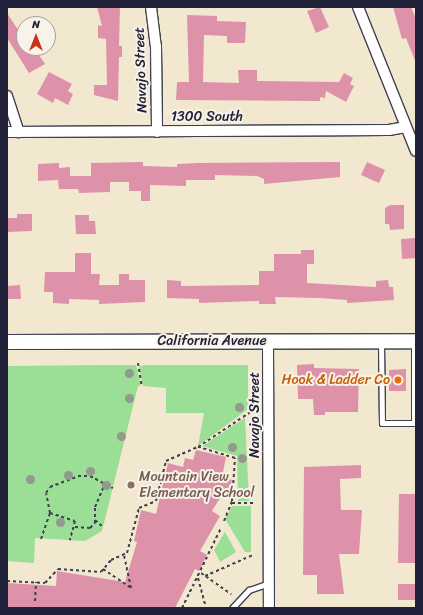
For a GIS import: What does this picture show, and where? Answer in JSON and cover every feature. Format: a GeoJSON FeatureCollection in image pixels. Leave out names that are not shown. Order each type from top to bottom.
{"type":"FeatureCollection","features":[{"type":"Feature","properties":{"kind":"main road","name":"California Avenue"},"geometry":{"type":"LineString","coordinates":[[7,342],[415,341]]}},
{"type":"Feature","properties":{"kind":"street","name":"Navajo Street"},"geometry":{"type":"LineString","coordinates":[[151,7],[156,46],[157,132]]}},
{"type":"Feature","properties":{"kind":"street"},"geometry":{"type":"LineString","coordinates":[[358,7],[416,151]]}},
{"type":"Feature","properties":{"kind":"street"},"geometry":{"type":"LineString","coordinates":[[7,96],[19,132]]}},
{"type":"Feature","properties":{"kind":"street","name":"1300 South"},"geometry":{"type":"LineString","coordinates":[[7,132],[389,130],[406,127]]}},
{"type":"Feature","properties":{"kind":"street","name":"Navajo Street"},"geometry":{"type":"LineString","coordinates":[[268,341],[269,608]]}},
{"type":"Feature","properties":{"kind":"lane"},"geometry":{"type":"LineString","coordinates":[[381,341],[382,423],[414,423],[415,341]]}},
{"type":"Feature","properties":{"kind":"lane"},"geometry":{"type":"LineString","coordinates":[[232,608],[249,590],[269,583]]}},
{"type":"Feature","properties":{"kind":"path"},"geometry":{"type":"LineString","coordinates":[[138,363],[142,387]]}},
{"type":"Feature","properties":{"kind":"path"},"geometry":{"type":"LineString","coordinates":[[7,581],[45,583],[58,569],[101,572],[111,560],[127,553],[139,508],[156,501],[166,461],[198,447],[252,411]]}},
{"type":"Feature","properties":{"kind":"path"},"geometry":{"type":"LineString","coordinates":[[198,447],[235,458],[231,503],[224,521]]}},
{"type":"Feature","properties":{"kind":"path"},"geometry":{"type":"LineString","coordinates":[[41,539],[50,513],[46,493],[50,487],[78,476],[90,476],[104,486],[113,488]]}},
{"type":"Feature","properties":{"kind":"path"},"geometry":{"type":"LineString","coordinates":[[50,513],[69,518],[75,526],[90,528],[95,520],[95,507],[104,486]]}},
{"type":"Feature","properties":{"kind":"path"},"geometry":{"type":"LineString","coordinates":[[158,494],[173,498]]}},
{"type":"Feature","properties":{"kind":"path"},"geometry":{"type":"LineString","coordinates":[[231,503],[253,503]]}},
{"type":"Feature","properties":{"kind":"path"},"geometry":{"type":"LineString","coordinates":[[95,520],[103,527]]}},
{"type":"Feature","properties":{"kind":"path"},"geometry":{"type":"LineString","coordinates":[[70,540],[75,526]]}},
{"type":"Feature","properties":{"kind":"path"},"geometry":{"type":"LineString","coordinates":[[182,608],[201,573],[221,528]]}},
{"type":"Feature","properties":{"kind":"path"},"geometry":{"type":"LineString","coordinates":[[103,569],[131,588],[124,554]]}},
{"type":"Feature","properties":{"kind":"path"},"geometry":{"type":"LineString","coordinates":[[205,576],[253,555]]}},
{"type":"Feature","properties":{"kind":"path"},"geometry":{"type":"LineString","coordinates":[[201,573],[231,594]]}},
{"type":"Feature","properties":{"kind":"path"},"geometry":{"type":"LineString","coordinates":[[198,578],[206,608]]}},
{"type":"Feature","properties":{"kind":"path"},"geometry":{"type":"LineString","coordinates":[[35,601],[36,582]]}},
{"type":"Feature","properties":{"kind":"green space"},"geometry":{"type":"Polygon","coordinates":[[[136,365],[141,385],[138,386],[102,531],[85,541],[35,538],[34,563],[7,561],[7,366],[136,365]]]}},
{"type":"Feature","properties":{"kind":"green space"},"geometry":{"type":"Polygon","coordinates":[[[144,365],[248,365],[248,409],[198,446],[204,413],[166,413],[166,388],[143,386],[139,367],[144,365]]]}},
{"type":"Feature","properties":{"kind":"green space"},"geometry":{"type":"Polygon","coordinates":[[[245,418],[249,501],[238,501],[237,456],[202,446],[245,418]]]}},
{"type":"Feature","properties":{"kind":"green space"},"geometry":{"type":"Polygon","coordinates":[[[232,506],[251,506],[251,552],[245,552],[225,519],[232,506]]]}},
{"type":"Feature","properties":{"kind":"green space"},"geometry":{"type":"Polygon","coordinates":[[[225,532],[236,552],[220,562],[214,550],[225,532]]]}},
{"type":"Feature","properties":{"kind":"building"},"geometry":{"type":"Polygon","coordinates":[[[97,7],[120,7],[119,46],[122,46],[122,57],[119,57],[118,101],[94,95],[94,85],[107,85],[106,39],[98,38],[98,25],[102,26],[97,7]]]}},
{"type":"Feature","properties":{"kind":"building"},"geometry":{"type":"Polygon","coordinates":[[[320,7],[329,27],[316,33],[307,11],[320,7]]]}},
{"type":"Feature","properties":{"kind":"building"},"geometry":{"type":"Polygon","coordinates":[[[393,7],[411,7],[416,19],[416,63],[406,38],[402,39],[393,7]]]}},
{"type":"Feature","properties":{"kind":"building"},"geometry":{"type":"Polygon","coordinates":[[[7,13],[16,27],[16,52],[7,38],[7,13]]]}},
{"type":"Feature","properties":{"kind":"building"},"geometry":{"type":"Polygon","coordinates":[[[187,15],[217,16],[217,21],[246,22],[245,43],[227,43],[227,36],[204,35],[203,82],[239,83],[238,70],[257,70],[257,81],[339,82],[344,73],[353,78],[350,84],[354,86],[346,102],[326,91],[325,98],[320,97],[320,101],[176,100],[177,82],[189,82],[187,15]]]}},
{"type":"Feature","properties":{"kind":"building"},"geometry":{"type":"Polygon","coordinates":[[[18,56],[40,56],[45,64],[29,73],[18,56]]]}},
{"type":"Feature","properties":{"kind":"building"},"geometry":{"type":"Polygon","coordinates":[[[49,72],[72,84],[68,91],[73,94],[68,105],[55,98],[53,103],[37,94],[49,72]]]}},
{"type":"Feature","properties":{"kind":"building"},"geometry":{"type":"Polygon","coordinates":[[[143,162],[143,166],[177,167],[177,164],[198,163],[340,162],[340,177],[264,184],[264,179],[257,176],[215,175],[215,180],[186,180],[186,186],[150,185],[150,201],[141,201],[141,191],[129,191],[129,182],[110,182],[110,192],[79,193],[78,189],[59,189],[58,180],[38,181],[38,164],[59,163],[59,168],[70,167],[70,176],[91,176],[91,163],[143,162]]]}},
{"type":"Feature","properties":{"kind":"building"},"geometry":{"type":"Polygon","coordinates":[[[367,162],[385,170],[379,183],[361,175],[367,162]]]}},
{"type":"Feature","properties":{"kind":"building"},"geometry":{"type":"Polygon","coordinates":[[[390,205],[404,205],[404,229],[390,230],[389,224],[385,224],[385,208],[390,205]]]}},
{"type":"Feature","properties":{"kind":"building"},"geometry":{"type":"Polygon","coordinates":[[[17,214],[32,214],[32,231],[7,232],[7,218],[17,218],[17,214]]]}},
{"type":"Feature","properties":{"kind":"building"},"geometry":{"type":"Polygon","coordinates":[[[75,215],[89,215],[89,221],[95,221],[96,234],[76,234],[75,215]]]}},
{"type":"Feature","properties":{"kind":"building"},"geometry":{"type":"Polygon","coordinates":[[[415,238],[416,258],[402,259],[401,239],[415,238]]]}},
{"type":"Feature","properties":{"kind":"building"},"geometry":{"type":"Polygon","coordinates":[[[301,250],[314,250],[314,264],[307,264],[307,283],[376,287],[376,281],[388,280],[389,287],[393,287],[394,300],[347,303],[347,300],[275,297],[276,304],[259,304],[259,301],[199,303],[199,299],[167,298],[167,280],[181,281],[181,286],[259,285],[259,271],[274,271],[274,254],[301,254],[301,250]]]}},
{"type":"Feature","properties":{"kind":"building"},"geometry":{"type":"Polygon","coordinates":[[[75,253],[91,253],[91,274],[100,274],[99,285],[119,285],[119,274],[129,274],[129,280],[145,280],[145,302],[99,304],[99,300],[69,299],[69,304],[53,303],[53,292],[44,292],[45,272],[75,272],[75,253]]]}},
{"type":"Feature","properties":{"kind":"building"},"geometry":{"type":"Polygon","coordinates":[[[20,285],[21,299],[7,299],[7,286],[20,285]]]}},
{"type":"Feature","properties":{"kind":"building"},"geometry":{"type":"Polygon","coordinates":[[[314,364],[314,368],[359,369],[358,412],[325,412],[325,415],[314,415],[313,399],[298,399],[297,365],[314,364]]]}},
{"type":"Feature","properties":{"kind":"building","name":"Hook & Ladder Co"},"geometry":{"type":"Polygon","coordinates":[[[406,369],[406,391],[389,391],[389,370],[406,369]]]}},
{"type":"Feature","properties":{"kind":"building"},"geometry":{"type":"Polygon","coordinates":[[[196,450],[226,457],[222,477],[232,480],[228,494],[223,493],[212,511],[220,516],[200,551],[207,555],[199,571],[195,569],[175,608],[7,608],[7,583],[56,586],[57,571],[125,582],[137,542],[134,541],[141,510],[156,514],[168,463],[183,467],[185,458],[193,460],[196,450]]]}},
{"type":"Feature","properties":{"kind":"building"},"geometry":{"type":"Polygon","coordinates":[[[361,465],[361,478],[340,479],[341,510],[362,510],[359,554],[339,554],[344,594],[317,594],[317,575],[303,575],[304,467],[361,465]]]}},
{"type":"Feature","properties":{"kind":"building"},"geometry":{"type":"Polygon","coordinates":[[[399,494],[416,494],[416,563],[398,563],[399,494]]]}},
{"type":"Feature","properties":{"kind":"building"},"geometry":{"type":"Polygon","coordinates":[[[398,584],[416,584],[416,600],[398,600],[398,584]]]}},
{"type":"Feature","properties":{"kind":"place","name":"Hook & Ladder Co"},"geometry":{"type":"Point","coordinates":[398,380]}},
{"type":"Feature","properties":{"kind":"place","name":"Mountain View Elementary School"},"geometry":{"type":"Point","coordinates":[131,485]}}]}
